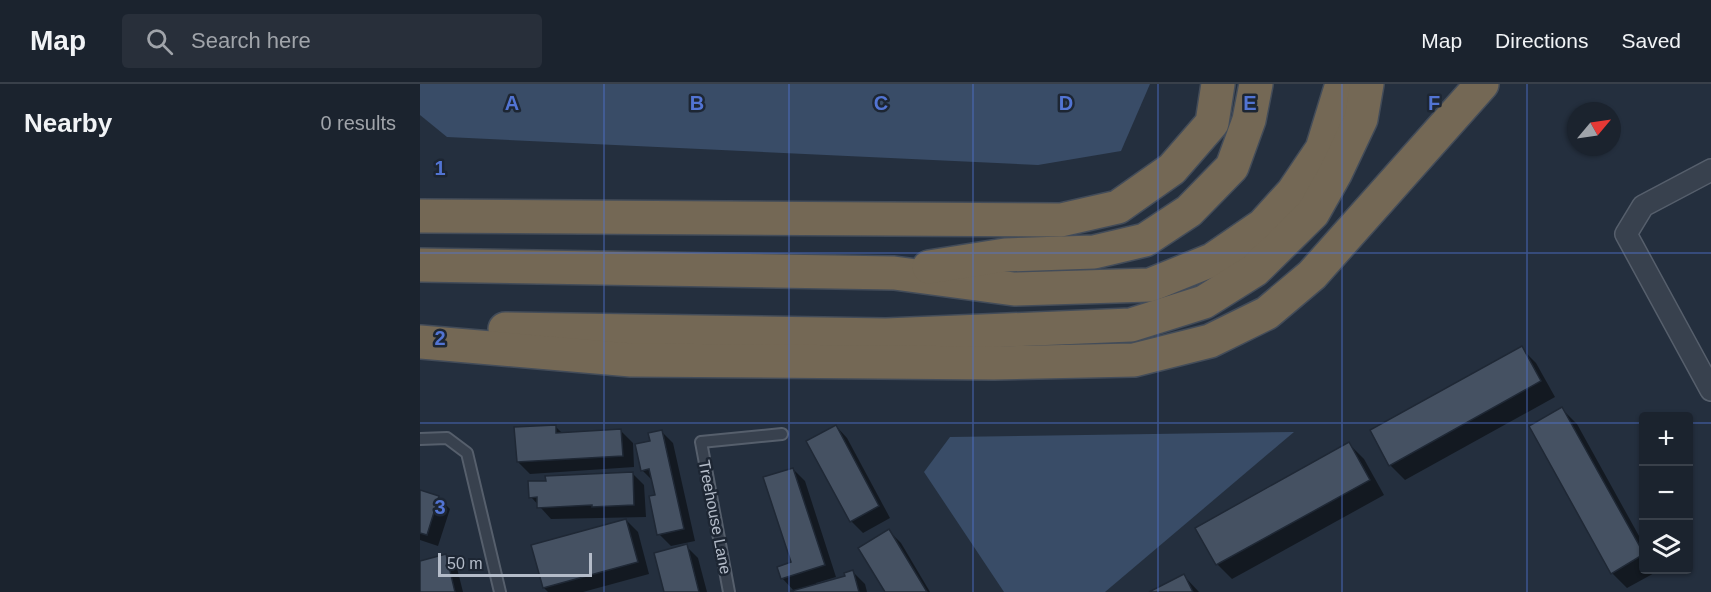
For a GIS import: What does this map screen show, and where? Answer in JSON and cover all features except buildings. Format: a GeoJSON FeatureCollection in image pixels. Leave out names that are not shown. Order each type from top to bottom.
{"type":"FeatureCollection","features":[{"type":"Feature","properties":{"kind":"highway"},"geometry":{"type":"LineString","coordinates":[[420,216],[1061,220],[1118,207],[1172,169],[1212,123],[1218,84]]}},
{"type":"Feature","properties":{"kind":"highway"},"geometry":{"type":"LineString","coordinates":[[894,273],[1005,255],[1094,252],[1145,240],[1189,211],[1232,167],[1249,120],[1256,84]]}},
{"type":"Feature","properties":{"kind":"highway"},"geometry":{"type":"LineString","coordinates":[[420,265],[894,273],[1014,289],[1150,285],[1212,260],[1263,225],[1293,192],[1322,150],[1342,84]]}},
{"type":"Feature","properties":{"kind":"highway"},"geometry":{"type":"LineString","coordinates":[[426,342],[490,329],[886,335],[1131,325],[1204,302],[1256,270],[1313,213],[1335,174],[1361,119],[1367,84]]}},
{"type":"Feature","properties":{"kind":"highway"},"geometry":{"type":"LineString","coordinates":[[426,342],[631,360],[982,363],[1134,360],[1210,341],[1268,313],[1312,275],[1482,84]]}},
{"type":"Feature","properties":{"kind":"street"},"geometry":{"type":"LineString","coordinates":[[1711,170],[1642,206],[1626,234],[1711,390]]}},
{"type":"Feature","properties":{"kind":"lane","name":"Treehouse Lane"},"geometry":{"type":"LineString","coordinates":[[729,592],[701,442],[782,434]]}},
{"type":"Feature","properties":{"kind":"lane"},"geometry":{"type":"LineString","coordinates":[[420,439],[447,438],[466,453],[500,592]]}},
{"type":"Feature","properties":{"kind":"water"},"geometry":{"type":"Polygon","coordinates":[[[420,84],[1150,84],[1121,151],[1038,165],[447,137],[420,115],[420,84]]]}},
{"type":"Feature","properties":{"kind":"water"},"geometry":{"type":"Polygon","coordinates":[[[1294,432],[1105,592],[1004,592],[924,472],[950,437],[1294,432]]]}}]}
